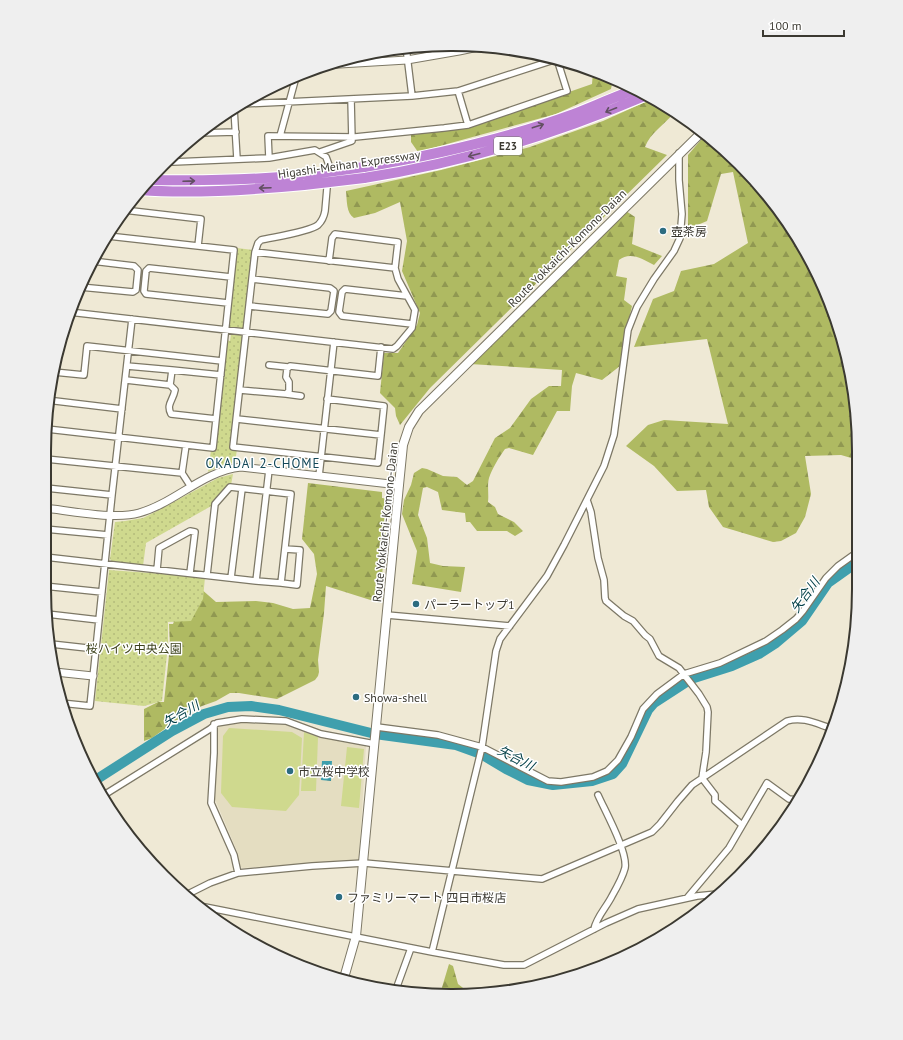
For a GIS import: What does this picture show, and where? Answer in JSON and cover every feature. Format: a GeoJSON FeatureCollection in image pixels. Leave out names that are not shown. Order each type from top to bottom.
{"type":"FeatureCollection","features":[{"type":"Feature","properties":{"kind":"highway","name":"Higashi-Meihan Expressway"},"geometry":{"type":"LineString","coordinates":[[148,190],[208,191],[277,188],[305,180],[424,156],[506,136],[573,114],[628,91]]}},
{"type":"Feature","properties":{"kind":"highway","name":"Higashi-Meihan Expressway"},"geometry":{"type":"LineString","coordinates":[[157,180],[277,178],[305,180],[364,178],[439,163],[508,146],[577,124],[640,98]]}},
{"type":"Feature","properties":{"kind":"main road","name":"Route Yokkaichi-Komono-Daian"},"geometry":{"type":"LineString","coordinates":[[679,153],[695,134]]}},
{"type":"Feature","properties":{"kind":"main road","name":"Route Yokkaichi-Komono-Daian"},"geometry":{"type":"LineString","coordinates":[[345,974],[356,936],[399,485],[404,445],[409,427],[419,411],[698,136]]}},
{"type":"Feature","properties":{"kind":"street"},"geometry":{"type":"LineString","coordinates":[[356,63],[407,60],[458,51]]}},
{"type":"Feature","properties":{"kind":"street"},"geometry":{"type":"LineString","coordinates":[[406,53],[412,96]]}},
{"type":"Feature","properties":{"kind":"street"},"geometry":{"type":"LineString","coordinates":[[254,103],[412,96],[458,91],[543,62]]}},
{"type":"Feature","properties":{"kind":"street"},"geometry":{"type":"LineString","coordinates":[[269,158],[268,136],[352,136],[397,133],[468,125],[567,91],[559,66]]}},
{"type":"Feature","properties":{"kind":"street"},"geometry":{"type":"LineString","coordinates":[[280,136],[294,83]]}},
{"type":"Feature","properties":{"kind":"street"},"geometry":{"type":"LineString","coordinates":[[458,91],[468,125]]}},
{"type":"Feature","properties":{"kind":"street"},"geometry":{"type":"LineString","coordinates":[[320,152],[352,141],[351,99]]}},
{"type":"Feature","properties":{"kind":"street"},"geometry":{"type":"LineString","coordinates":[[235,115],[237,159]]}},
{"type":"Feature","properties":{"kind":"street"},"geometry":{"type":"LineString","coordinates":[[210,133],[236,132]]}},
{"type":"Feature","properties":{"kind":"street"},"geometry":{"type":"LineString","coordinates":[[174,162],[269,158],[311,150],[320,152],[326,157],[329,166],[323,219],[319,224],[308,229],[262,240],[258,243],[255,252],[233,446],[378,463],[384,406],[327,399]]}},
{"type":"Feature","properties":{"kind":"street"},"geometry":{"type":"LineString","coordinates":[[432,952],[477,762],[482,747],[496,651],[500,639],[547,576],[604,466],[614,435],[628,330],[637,307],[654,279],[674,251],[680,238],[682,214],[679,180],[679,153]]}},
{"type":"Feature","properties":{"kind":"street"},"geometry":{"type":"LineString","coordinates":[[132,211],[201,219],[198,246]]}},
{"type":"Feature","properties":{"kind":"street"},"geometry":{"type":"LineString","coordinates":[[76,313],[381,347],[393,348],[397,346],[412,328],[415,310],[398,279],[395,268],[398,242],[335,234],[332,238],[329,261]]}},
{"type":"Feature","properties":{"kind":"street"},"geometry":{"type":"LineString","coordinates":[[52,430],[213,448],[234,250],[114,237]]}},
{"type":"Feature","properties":{"kind":"street"},"geometry":{"type":"LineString","coordinates":[[255,252],[395,268]]}},
{"type":"Feature","properties":{"kind":"street"},"geometry":{"type":"LineString","coordinates":[[99,262],[134,266],[138,270],[146,271],[149,268],[231,277]]}},
{"type":"Feature","properties":{"kind":"street"},"geometry":{"type":"LineString","coordinates":[[136,290],[138,270]]}},
{"type":"Feature","properties":{"kind":"street"},"geometry":{"type":"LineString","coordinates":[[144,291],[146,271]]}},
{"type":"Feature","properties":{"kind":"street"},"geometry":{"type":"LineString","coordinates":[[252,279],[330,288],[334,291],[342,292],[345,289],[407,296]]}},
{"type":"Feature","properties":{"kind":"street"},"geometry":{"type":"LineString","coordinates":[[86,288],[133,292],[136,290],[144,291],[146,294],[228,303]]}},
{"type":"Feature","properties":{"kind":"street"},"geometry":{"type":"LineString","coordinates":[[331,311],[334,291]]}},
{"type":"Feature","properties":{"kind":"street"},"geometry":{"type":"LineString","coordinates":[[339,312],[342,292]]}},
{"type":"Feature","properties":{"kind":"street"},"geometry":{"type":"LineString","coordinates":[[250,306],[328,314],[331,311],[339,312],[342,316],[412,324]]}},
{"type":"Feature","properties":{"kind":"street"},"geometry":{"type":"LineString","coordinates":[[68,704],[90,706],[132,319]]}},
{"type":"Feature","properties":{"kind":"street"},"geometry":{"type":"LineString","coordinates":[[319,476],[334,342]]}},
{"type":"Feature","properties":{"kind":"street"},"geometry":{"type":"LineString","coordinates":[[59,373],[84,375],[87,346],[222,361]]}},
{"type":"Feature","properties":{"kind":"street"},"geometry":{"type":"LineString","coordinates":[[269,365],[378,376],[381,347]]}},
{"type":"Feature","properties":{"kind":"street"},"geometry":{"type":"LineString","coordinates":[[127,366],[221,375]]}},
{"type":"Feature","properties":{"kind":"street"},"geometry":{"type":"LineString","coordinates":[[286,394],[289,391],[289,382],[286,377],[288,367]]}},
{"type":"Feature","properties":{"kind":"street"},"geometry":{"type":"LineString","coordinates":[[170,385],[172,370]]}},
{"type":"Feature","properties":{"kind":"street"},"geometry":{"type":"LineString","coordinates":[[126,380],[170,385],[175,390],[174,397],[169,404],[168,409],[171,414],[216,419]]}},
{"type":"Feature","properties":{"kind":"street"},"geometry":{"type":"LineString","coordinates":[[240,390],[301,396]]}},
{"type":"Feature","properties":{"kind":"street"},"geometry":{"type":"LineString","coordinates":[[54,401],[122,409]]}},
{"type":"Feature","properties":{"kind":"street"},"geometry":{"type":"LineString","coordinates":[[237,419],[381,435]]}},
{"type":"Feature","properties":{"kind":"street"},"geometry":{"type":"LineString","coordinates":[[186,445],[182,473],[191,487]]}},
{"type":"Feature","properties":{"kind":"street"},"geometry":{"type":"LineString","coordinates":[[51,460],[182,473]]}},
{"type":"Feature","properties":{"kind":"street"},"geometry":{"type":"LineString","coordinates":[[51,509],[124,516],[141,513],[163,503],[215,474],[241,467],[399,485]]}},
{"type":"Feature","properties":{"kind":"street"},"geometry":{"type":"LineString","coordinates":[[256,581],[269,470]]}},
{"type":"Feature","properties":{"kind":"street"},"geometry":{"type":"LineString","coordinates":[[207,575],[215,504],[230,487],[291,494],[281,583]]}},
{"type":"Feature","properties":{"kind":"street"},"geometry":{"type":"LineString","coordinates":[[51,489],[112,495]]}},
{"type":"Feature","properties":{"kind":"street"},"geometry":{"type":"LineString","coordinates":[[232,578],[242,489]]}},
{"type":"Feature","properties":{"kind":"street"},"geometry":{"type":"LineString","coordinates":[[587,500],[591,512],[598,558],[604,580],[606,601],[624,616],[633,621],[650,639],[659,656],[679,668],[707,707],[706,752],[702,778],[715,795],[715,801],[742,825]]}},
{"type":"Feature","properties":{"kind":"street"},"geometry":{"type":"LineString","coordinates":[[51,529],[108,536]]}},
{"type":"Feature","properties":{"kind":"street"},"geometry":{"type":"LineString","coordinates":[[157,570],[159,548],[190,531],[195,532],[190,573]]}},
{"type":"Feature","properties":{"kind":"street"},"geometry":{"type":"LineString","coordinates":[[51,558],[297,585],[300,550],[285,549]]}},
{"type":"Feature","properties":{"kind":"street"},"geometry":{"type":"LineString","coordinates":[[377,727],[438,736],[482,747],[548,781],[561,782],[593,777],[607,771],[618,760],[631,737],[643,709],[656,694],[685,675],[720,663],[766,641],[782,630],[796,619],[803,611],[826,578],[838,566],[852,556]]}},
{"type":"Feature","properties":{"kind":"street"},"geometry":{"type":"LineString","coordinates":[[51,587],[102,592]]}},
{"type":"Feature","properties":{"kind":"street"},"geometry":{"type":"LineString","coordinates":[[52,615],[99,620]]}},
{"type":"Feature","properties":{"kind":"street"},"geometry":{"type":"LineString","coordinates":[[387,615],[510,626]]}},
{"type":"Feature","properties":{"kind":"street"},"geometry":{"type":"LineString","coordinates":[[55,644],[96,649]]}},
{"type":"Feature","properties":{"kind":"street"},"geometry":{"type":"LineString","coordinates":[[60,673],[93,676]]}},
{"type":"Feature","properties":{"kind":"street"},"geometry":{"type":"LineString","coordinates":[[107,793],[210,729],[214,724],[242,719],[286,721],[321,734],[375,743]]}},
{"type":"Feature","properties":{"kind":"street"},"geometry":{"type":"LineString","coordinates":[[191,893],[210,883],[238,873],[364,863],[542,879],[652,832],[692,785],[787,721],[795,719],[808,720],[828,726]]}},
{"type":"Feature","properties":{"kind":"street"},"geometry":{"type":"LineString","coordinates":[[214,724],[211,803],[234,855],[238,873]]}},
{"type":"Feature","properties":{"kind":"street"},"geometry":{"type":"LineString","coordinates":[[687,898],[729,848],[767,783],[789,799],[792,799]]}},
{"type":"Feature","properties":{"kind":"street"},"geometry":{"type":"LineString","coordinates":[[594,929],[596,922],[612,897],[625,868],[621,846],[598,795]]}},
{"type":"Feature","properties":{"kind":"street"},"geometry":{"type":"LineString","coordinates":[[211,908],[432,952],[504,965],[524,965],[594,929],[638,909],[687,898],[710,895]]}},
{"type":"Feature","properties":{"kind":"street"},"geometry":{"type":"LineString","coordinates":[[398,986],[411,948]]}},
{"type":"Feature","properties":{"kind":"shaded area","name":"市立桜中学校"},"geometry":{"type":"Polygon","coordinates":[[[244,722],[281,723],[327,739],[330,737],[342,742],[366,745],[359,860],[240,867],[237,851],[214,797],[218,728],[220,726],[244,722]]]}},
{"type":"Feature","properties":{"kind":"green space"},"geometry":{"type":"Polygon","coordinates":[[[593,77],[612,84],[611,89],[556,114],[418,152],[411,142],[411,135],[469,127],[592,84],[593,77]]]}},
{"type":"Feature","properties":{"kind":"green space"},"geometry":{"type":"Polygon","coordinates":[[[646,102],[671,116],[650,137],[645,147],[667,155],[430,388],[400,425],[396,416],[395,408],[380,393],[384,353],[398,353],[417,325],[420,313],[402,271],[407,241],[400,202],[375,213],[354,218],[348,210],[346,191],[441,170],[530,147],[603,121],[646,102]]]}},
{"type":"Feature","properties":{"kind":"green space"},"geometry":{"type":"Polygon","coordinates":[[[702,139],[716,150],[753,187],[785,229],[811,274],[822,298],[838,348],[849,399],[852,458],[841,455],[805,456],[811,494],[805,517],[796,533],[781,541],[773,542],[723,527],[709,507],[706,490],[677,491],[654,466],[626,446],[648,425],[664,420],[728,424],[707,339],[634,347],[653,299],[674,291],[681,271],[714,264],[748,243],[733,172],[721,174],[707,221],[688,229],[688,155],[702,139]]]}},
{"type":"Feature","properties":{"kind":"green space"},"geometry":{"type":"Polygon","coordinates":[[[626,211],[635,217],[632,244],[662,256],[654,265],[641,258],[632,256],[623,257],[619,260],[616,276],[627,278],[624,300],[632,306],[620,366],[602,380],[576,373],[572,386],[570,411],[557,411],[533,455],[509,448],[505,449],[498,459],[489,478],[488,502],[495,507],[498,514],[514,522],[523,531],[515,536],[507,531],[477,531],[470,522],[466,522],[465,513],[442,510],[438,492],[427,487],[423,488],[418,515],[427,538],[430,563],[443,566],[465,567],[461,592],[412,584],[417,551],[402,514],[404,500],[411,485],[414,473],[422,468],[427,469],[443,476],[457,477],[467,485],[473,481],[495,438],[510,428],[531,399],[549,386],[561,386],[562,370],[470,364],[626,211]]]}},
{"type":"Feature","properties":{"kind":"green space"},"geometry":{"type":"Polygon","coordinates":[[[237,248],[253,250],[244,327],[242,329],[228,327],[237,248]]]}},
{"type":"Feature","properties":{"kind":"green space"},"geometry":{"type":"Polygon","coordinates":[[[231,334],[241,335],[244,338],[231,448],[237,449],[235,463],[218,467],[208,472],[211,450],[215,450],[227,340],[230,341],[231,334]]]}},
{"type":"Feature","properties":{"kind":"green space"},"geometry":{"type":"Polygon","coordinates":[[[233,474],[231,485],[213,505],[146,543],[143,566],[113,563],[110,559],[115,522],[143,518],[218,478],[233,474]]]}},
{"type":"Feature","properties":{"kind":"green space"},"geometry":{"type":"Polygon","coordinates":[[[308,483],[382,492],[382,498],[388,499],[380,603],[326,586],[318,660],[319,672],[315,680],[277,699],[230,693],[216,701],[191,710],[152,738],[144,741],[144,709],[158,702],[164,702],[170,646],[169,624],[173,624],[181,603],[200,588],[216,602],[256,601],[273,603],[293,609],[310,608],[317,574],[314,554],[302,539],[308,483]]]}},
{"type":"Feature","properties":{"kind":"green space","name":"桜ハイツ中央公園"},"geometry":{"type":"Polygon","coordinates":[[[109,570],[205,577],[203,599],[191,621],[168,622],[168,645],[162,701],[144,706],[95,701],[109,570]]]}},
{"type":"Feature","properties":{"kind":"green space"},"geometry":{"type":"Polygon","coordinates":[[[229,728],[292,732],[302,738],[299,795],[286,811],[232,807],[221,793],[223,736],[229,728]]]}},
{"type":"Feature","properties":{"kind":"green space"},"geometry":{"type":"Polygon","coordinates":[[[304,732],[318,737],[316,791],[301,791],[304,732]]]}},
{"type":"Feature","properties":{"kind":"green space"},"geometry":{"type":"Polygon","coordinates":[[[347,747],[364,749],[359,808],[341,806],[347,747]]]}},
{"type":"Feature","properties":{"kind":"green space"},"geometry":{"type":"Polygon","coordinates":[[[449,964],[453,966],[458,984],[464,989],[442,989],[449,964]]]}},
{"type":"Feature","properties":{"kind":"water"},"geometry":{"type":"Polygon","coordinates":[[[322,761],[332,761],[331,781],[321,780],[322,761]]]}},
{"type":"Feature","properties":{"kind":"waterway","name":"矢合川"},"geometry":{"type":"LineString","coordinates":[[99,778],[172,731],[204,714],[228,707],[251,706],[279,710],[375,734],[456,745],[481,754],[528,780],[553,785],[592,781],[613,774],[622,764],[648,710],[654,703],[691,679],[732,666],[759,654],[776,643],[802,621],[828,583],[852,566]]}},
{"type":"Feature","properties":{"kind":"place","name":"壺茶房"},"geometry":{"type":"Point","coordinates":[663,231]}},
{"type":"Feature","properties":{"kind":"place","name":"パーラートップ1"},"geometry":{"type":"Point","coordinates":[416,604]}},
{"type":"Feature","properties":{"kind":"place","name":"Showa-shell"},"geometry":{"type":"Point","coordinates":[356,697]}},
{"type":"Feature","properties":{"kind":"place","name":"市立桜中学校"},"geometry":{"type":"Point","coordinates":[290,771]}},
{"type":"Feature","properties":{"kind":"place","name":"ファミリーマート 四日市桜店"},"geometry":{"type":"Point","coordinates":[339,897]}},
{"type":"Feature","properties":{"kind":"district","name":"OKADAI 2-CHOME"},"geometry":{"type":"Point","coordinates":[263,463]}}]}
